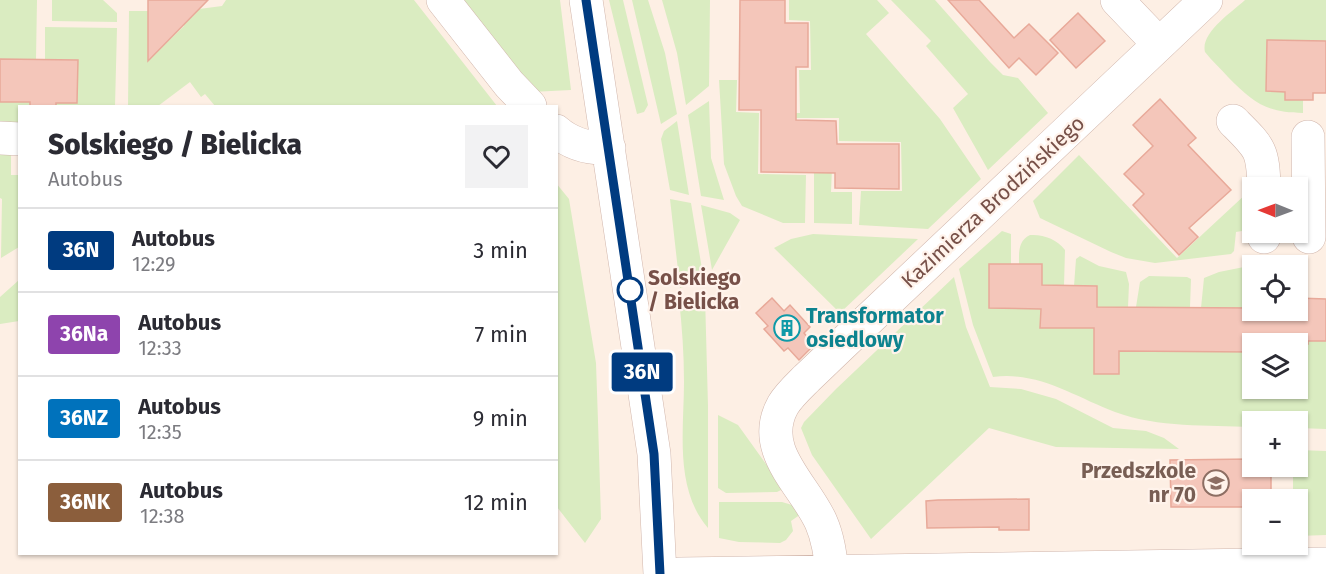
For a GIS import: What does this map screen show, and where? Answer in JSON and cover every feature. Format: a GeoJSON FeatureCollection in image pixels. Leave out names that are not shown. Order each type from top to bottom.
{"type":"FeatureCollection","features":[{"type":"Feature","properties":{"kind":"street"},"geometry":{"type":"LineString","coordinates":[[443,0],[509,84],[529,105]]}},
{"type":"Feature","properties":{"kind":"street"},"geometry":{"type":"LineString","coordinates":[[586,0],[654,454],[660,574]]}},
{"type":"Feature","properties":{"kind":"street"},"geometry":{"type":"LineString","coordinates":[[1117,0],[1159,45]]}},
{"type":"Feature","properties":{"kind":"street","name":"Kazimierza Brodzińskiego"},"geometry":{"type":"LineString","coordinates":[[832,571],[827,538],[820,520],[779,455],[775,435],[777,419],[783,405],[793,392],[851,336],[1206,0]]}},
{"type":"Feature","properties":{"kind":"street"},"geometry":{"type":"LineString","coordinates":[[1263,177],[1262,158],[1255,144],[1241,129],[1317,137],[1309,237]]}},
{"type":"Feature","properties":{"kind":"street"},"geometry":{"type":"LineString","coordinates":[[558,132],[576,143],[598,149],[609,148]]}},
{"type":"Feature","properties":{"kind":"street"},"geometry":{"type":"LineString","coordinates":[[0,138],[18,139]]}},
{"type":"Feature","properties":{"kind":"street"},"geometry":{"type":"LineString","coordinates":[[680,574],[1326,564]]}},
{"type":"Feature","properties":{"kind":"green space"},"geometry":{"type":"Polygon","coordinates":[[[0,0],[37,0],[36,59],[0,59],[0,0]]]}},
{"type":"Feature","properties":{"kind":"green space"},"geometry":{"type":"Polygon","coordinates":[[[52,0],[103,0],[117,13],[117,22],[52,21],[52,0]]]}},
{"type":"Feature","properties":{"kind":"green space"},"geometry":{"type":"Polygon","coordinates":[[[226,0],[414,0],[496,105],[214,105],[205,94],[201,97],[190,82],[159,105],[128,105],[129,11],[148,11],[148,48],[161,48],[184,26],[184,17],[192,17],[199,9],[222,6],[226,0]]]}},
{"type":"Feature","properties":{"kind":"green space"},"geometry":{"type":"Polygon","coordinates":[[[456,0],[560,0],[571,90],[531,92],[456,0]]]}},
{"type":"Feature","properties":{"kind":"green space"},"geometry":{"type":"Polygon","coordinates":[[[609,0],[623,0],[648,105],[644,112],[637,114],[609,0]]]}},
{"type":"Feature","properties":{"kind":"green space"},"geometry":{"type":"Polygon","coordinates":[[[632,0],[648,0],[665,53],[677,114],[661,124],[632,0]]]}},
{"type":"Feature","properties":{"kind":"green space"},"geometry":{"type":"Polygon","coordinates":[[[662,0],[710,0],[709,86],[686,105],[677,53],[662,0]]]}},
{"type":"Feature","properties":{"kind":"green space"},"geometry":{"type":"Polygon","coordinates":[[[789,0],[877,0],[889,13],[866,34],[940,119],[981,179],[928,229],[859,225],[861,191],[902,191],[901,142],[839,141],[839,118],[786,118],[786,113],[800,113],[799,70],[811,70],[810,21],[789,20],[789,0]]]}},
{"type":"Feature","properties":{"kind":"green space"},"geometry":{"type":"Polygon","coordinates":[[[891,0],[935,0],[1003,75],[1018,78],[1048,113],[988,170],[953,108],[968,94],[926,46],[931,41],[891,0]]]}},
{"type":"Feature","properties":{"kind":"green space"},"geometry":{"type":"Polygon","coordinates":[[[1245,0],[1326,0],[1326,41],[1267,41],[1266,91],[1285,92],[1286,100],[1303,100],[1303,113],[1279,111],[1261,104],[1245,93],[1205,52],[1207,38],[1212,30],[1245,0]]]}},
{"type":"Feature","properties":{"kind":"green space"},"geometry":{"type":"Polygon","coordinates":[[[45,27],[117,28],[115,105],[56,105],[56,103],[77,103],[78,60],[45,59],[45,27]]]}},
{"type":"Feature","properties":{"kind":"green space"},"geometry":{"type":"Polygon","coordinates":[[[719,80],[737,80],[736,112],[759,113],[758,174],[806,175],[805,223],[783,223],[742,206],[724,164],[719,80]]]}},
{"type":"Feature","properties":{"kind":"green space"},"geometry":{"type":"Polygon","coordinates":[[[709,101],[711,158],[724,200],[701,196],[688,115],[709,101]]]}},
{"type":"Feature","properties":{"kind":"green space"},"geometry":{"type":"Polygon","coordinates":[[[0,102],[30,102],[30,105],[18,105],[18,129],[0,129],[0,102]]]}},
{"type":"Feature","properties":{"kind":"green space"},"geometry":{"type":"Polygon","coordinates":[[[677,121],[689,195],[670,190],[661,139],[664,131],[677,121]]]}},
{"type":"Feature","properties":{"kind":"green space"},"geometry":{"type":"Polygon","coordinates":[[[0,152],[11,153],[11,175],[18,175],[18,248],[1,258],[2,199],[0,198],[0,152]]]}},
{"type":"Feature","properties":{"kind":"green space"},"geometry":{"type":"Polygon","coordinates":[[[1079,155],[1177,258],[1242,198],[1242,231],[1236,232],[1234,251],[1231,254],[1155,263],[1126,258],[1040,218],[1033,201],[1079,155]]]}},
{"type":"Feature","properties":{"kind":"green space"},"geometry":{"type":"Polygon","coordinates":[[[814,168],[832,168],[831,192],[852,192],[852,224],[814,223],[814,168]]]}},
{"type":"Feature","properties":{"kind":"green space"},"geometry":{"type":"Polygon","coordinates":[[[558,185],[569,199],[596,363],[601,519],[585,543],[558,508],[558,185]]]}},
{"type":"Feature","properties":{"kind":"green space"},"geometry":{"type":"Polygon","coordinates":[[[670,199],[691,203],[704,281],[680,288],[670,199]]]}},
{"type":"Feature","properties":{"kind":"green space"},"geometry":{"type":"Polygon","coordinates":[[[701,205],[730,213],[740,220],[712,270],[701,205]]]}},
{"type":"Feature","properties":{"kind":"green space"},"geometry":{"type":"Polygon","coordinates":[[[1002,231],[1011,234],[1011,264],[989,264],[1041,309],[1040,327],[1094,328],[1094,374],[1119,374],[1119,351],[1242,352],[1242,399],[1308,399],[1308,341],[1326,341],[1326,429],[1308,428],[1308,411],[1242,411],[1242,427],[1183,425],[1149,421],[1115,412],[1041,381],[1010,376],[993,377],[973,325],[959,269],[1002,231]]]}},
{"type":"Feature","properties":{"kind":"green space"},"geometry":{"type":"Polygon","coordinates":[[[813,234],[918,239],[840,313],[774,248],[791,239],[813,234]]]}},
{"type":"Feature","properties":{"kind":"green space"},"geometry":{"type":"Polygon","coordinates":[[[1030,235],[1049,238],[1065,250],[1064,286],[1042,286],[1042,264],[1019,264],[1021,244],[1030,235]]]}},
{"type":"Feature","properties":{"kind":"green space"},"geometry":{"type":"Polygon","coordinates":[[[1080,256],[1099,266],[1126,272],[1129,284],[1128,307],[1097,307],[1097,286],[1074,286],[1076,259],[1080,256]]]}},
{"type":"Feature","properties":{"kind":"green space"},"geometry":{"type":"Polygon","coordinates":[[[1242,267],[1242,308],[1201,308],[1204,278],[1242,267]]]}},
{"type":"Feature","properties":{"kind":"green space"},"geometry":{"type":"Polygon","coordinates":[[[1149,276],[1191,279],[1190,307],[1136,307],[1140,282],[1149,276]]]}},
{"type":"Feature","properties":{"kind":"green space"},"geometry":{"type":"Polygon","coordinates":[[[954,277],[966,327],[990,387],[1021,389],[1056,399],[1113,428],[1146,431],[1164,438],[1179,449],[1056,447],[989,428],[871,539],[812,455],[801,428],[836,389],[954,277]]]}},
{"type":"Feature","properties":{"kind":"green space"},"geometry":{"type":"Polygon","coordinates":[[[18,281],[18,321],[0,324],[0,297],[18,281]]]}},
{"type":"Feature","properties":{"kind":"green space"},"geometry":{"type":"Polygon","coordinates":[[[705,296],[708,528],[697,512],[685,477],[683,458],[684,361],[679,299],[705,296]]]}},
{"type":"Feature","properties":{"kind":"green space"},"geometry":{"type":"Polygon","coordinates":[[[718,415],[738,425],[781,485],[781,490],[726,493],[718,488],[718,415]]]}},
{"type":"Feature","properties":{"kind":"green space"},"geometry":{"type":"Polygon","coordinates":[[[1308,450],[1326,451],[1326,535],[1308,536],[1308,489],[1293,489],[1293,477],[1308,477],[1308,450]]]}},
{"type":"Feature","properties":{"kind":"green space"},"geometry":{"type":"Polygon","coordinates":[[[719,502],[782,502],[792,505],[801,514],[791,521],[793,531],[786,540],[780,543],[739,542],[719,538],[719,502]]]}},
{"type":"Feature","properties":{"kind":"building"},"geometry":{"type":"Polygon","coordinates":[[[148,0],[208,0],[148,61],[148,0]]]}},
{"type":"Feature","properties":{"kind":"building"},"geometry":{"type":"Polygon","coordinates":[[[740,0],[785,0],[785,23],[808,23],[808,67],[796,67],[796,120],[836,121],[837,144],[899,144],[899,189],[835,188],[835,173],[761,172],[761,110],[739,110],[740,0]]]}},
{"type":"Feature","properties":{"kind":"building"},"geometry":{"type":"Polygon","coordinates":[[[948,0],[979,0],[1014,38],[1029,24],[1058,53],[1036,75],[1019,58],[1009,68],[948,0]]]}},
{"type":"Feature","properties":{"kind":"building"},"geometry":{"type":"Polygon","coordinates":[[[1078,13],[1105,41],[1076,68],[1050,40],[1078,13]]]}},
{"type":"Feature","properties":{"kind":"building"},"geometry":{"type":"Polygon","coordinates":[[[1267,40],[1326,41],[1326,93],[1313,93],[1313,100],[1285,100],[1285,92],[1266,91],[1267,40]]]}},
{"type":"Feature","properties":{"kind":"building"},"geometry":{"type":"Polygon","coordinates":[[[0,59],[78,60],[77,103],[30,105],[30,102],[0,102],[0,59]]]}},
{"type":"Feature","properties":{"kind":"building"},"geometry":{"type":"Polygon","coordinates":[[[1160,99],[1196,138],[1188,145],[1231,190],[1189,228],[1198,237],[1179,255],[1133,205],[1144,194],[1124,174],[1153,146],[1133,125],[1160,99]]]}},
{"type":"Feature","properties":{"kind":"building"},"geometry":{"type":"Polygon","coordinates":[[[989,264],[1042,264],[1042,285],[1097,286],[1097,307],[1242,308],[1242,321],[1308,321],[1308,298],[1326,299],[1326,341],[1308,341],[1308,333],[1242,333],[1242,352],[1119,351],[1119,374],[1094,374],[1094,328],[1040,328],[1041,309],[989,308],[989,264]]]}},
{"type":"Feature","properties":{"kind":"building"},"geometry":{"type":"Polygon","coordinates":[[[772,298],[784,311],[790,305],[810,327],[804,333],[814,345],[799,360],[788,348],[784,351],[764,329],[768,326],[756,313],[772,298]]]}},
{"type":"Feature","properties":{"kind":"building"},"geometry":{"type":"Polygon","coordinates":[[[1242,459],[1242,477],[1271,477],[1271,489],[1242,489],[1242,507],[1171,507],[1170,460],[1242,459]]]}},
{"type":"Feature","properties":{"kind":"building"},"geometry":{"type":"Polygon","coordinates":[[[1029,499],[1029,530],[999,530],[999,527],[927,528],[926,501],[1029,499]]]}},
{"type":"Feature","properties":{"kind":"bus line","name":"36N"},"geometry":{"type":"LineString","coordinates":[[586,0],[654,454],[660,574]]}},
{"type":"Feature","properties":{"kind":"place","name":"Solskiego / Bielicka"},"geometry":{"type":"Point","coordinates":[630,290]}},
{"type":"Feature","properties":{"kind":"place","name":"Transformator osiedlowy"},"geometry":{"type":"Point","coordinates":[787,328]}},
{"type":"Feature","properties":{"kind":"place","name":"Przedszkole nr 70"},"geometry":{"type":"Point","coordinates":[1216,483]}}]}
